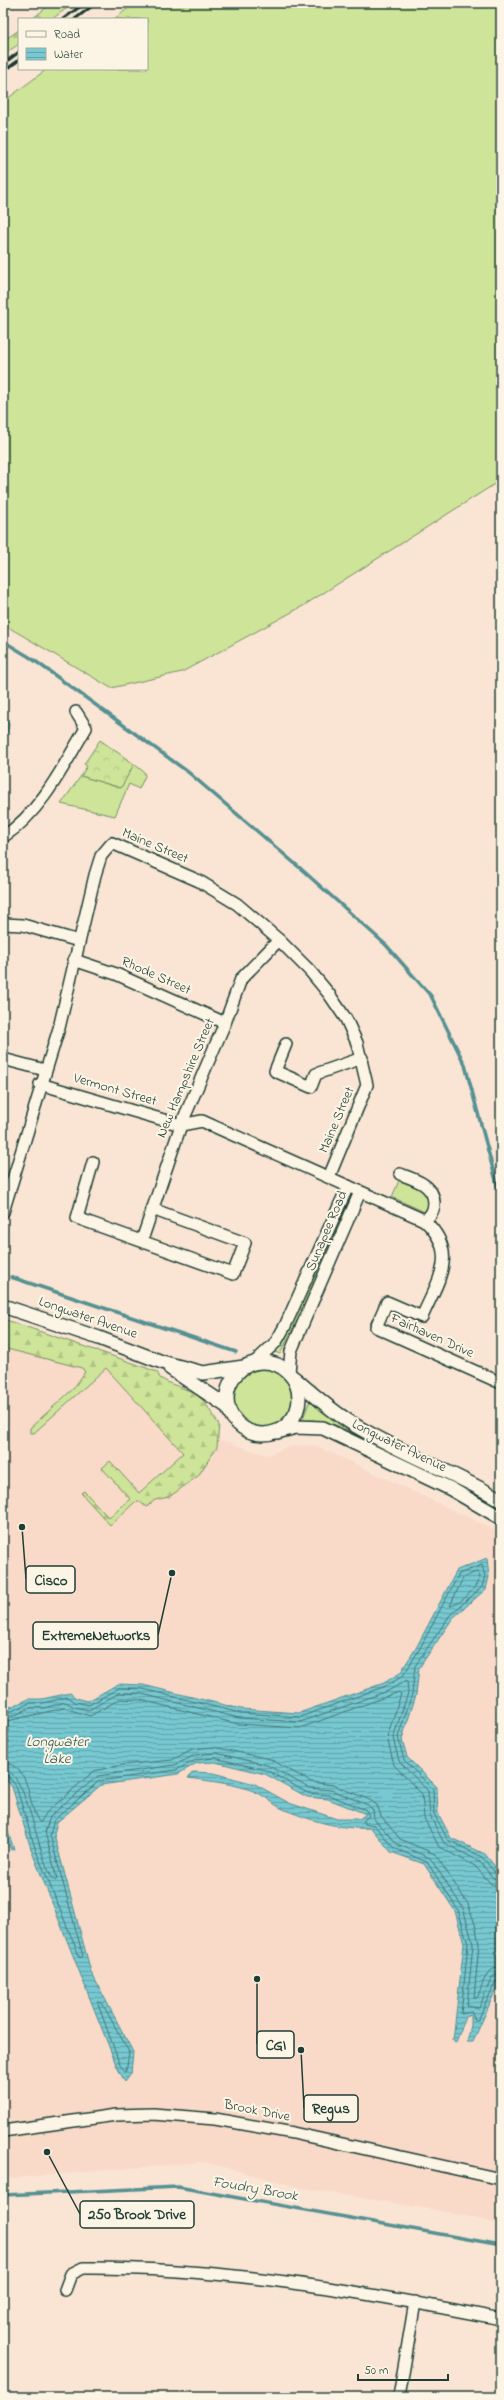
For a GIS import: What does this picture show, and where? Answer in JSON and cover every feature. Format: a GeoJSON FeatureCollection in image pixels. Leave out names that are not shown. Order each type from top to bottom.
{"type":"FeatureCollection","features":[{"type":"Feature","properties":{"kind":"street"},"geometry":{"type":"LineString","coordinates":[[3,837],[32,812],[62,769],[86,728],[76,712]]}},
{"type":"Feature","properties":{"kind":"street","name":"Maine Street"},"geometry":{"type":"LineString","coordinates":[[3,1212],[40,1084],[59,1028],[100,856],[112,843],[199,881],[237,904],[279,940],[329,994],[346,1019],[362,1058],[368,1085],[329,1177]]}},
{"type":"Feature","properties":{"kind":"street"},"geometry":{"type":"LineString","coordinates":[[3,924],[23,925],[79,941]]}},
{"type":"Feature","properties":{"kind":"street","name":"New Hampshire Street"},"geometry":{"type":"LineString","coordinates":[[142,1240],[181,1125],[225,1023],[241,979],[279,940]]}},
{"type":"Feature","properties":{"kind":"street","name":"Rhode Street"},"geometry":{"type":"LineString","coordinates":[[74,960],[116,974],[225,1023]]}},
{"type":"Feature","properties":{"kind":"street"},"geometry":{"type":"LineString","coordinates":[[286,1044],[275,1071],[311,1087],[316,1074],[362,1058]]}},
{"type":"Feature","properties":{"kind":"street"},"geometry":{"type":"LineString","coordinates":[[3,1059],[45,1070]]}},
{"type":"Feature","properties":{"kind":"street","name":"Vermont Street"},"geometry":{"type":"LineString","coordinates":[[40,1084],[181,1125]]}},
{"type":"Feature","properties":{"kind":"street"},"geometry":{"type":"LineString","coordinates":[[181,1125],[202,1121],[348,1186]]}},
{"type":"Feature","properties":{"kind":"street"},"geometry":{"type":"LineString","coordinates":[[93,1162],[77,1218],[142,1240],[233,1274],[245,1243],[152,1209]]}},
{"type":"Feature","properties":{"kind":"street"},"geometry":{"type":"LineString","coordinates":[[400,1174],[424,1185],[432,1193],[435,1206],[433,1212],[424,1220]]}},
{"type":"Feature","properties":{"kind":"street","name":"Sunapee Road"},"geometry":{"type":"LineString","coordinates":[[249,1365],[276,1342],[348,1186],[360,1192],[291,1351],[291,1375]]}},
{"type":"Feature","properties":{"kind":"street","name":"Fairhaven Drive"},"geometry":{"type":"LineString","coordinates":[[360,1192],[424,1220],[438,1234],[444,1254],[441,1271],[422,1317],[387,1302],[376,1327],[501,1383]]}},
{"type":"Feature","properties":{"kind":"street","name":"Longwater Avenue"},"geometry":{"type":"LineString","coordinates":[[3,1306],[99,1338],[162,1362],[203,1373],[249,1365]]}},
{"type":"Feature","properties":{"kind":"street","name":"Longwater Avenue"},"geometry":{"type":"LineString","coordinates":[[162,1362],[228,1407]]}},
{"type":"Feature","properties":{"kind":"street"},"geometry":{"type":"LineString","coordinates":[[273,1364],[291,1375],[299,1396],[297,1412],[289,1424],[277,1432],[262,1435],[245,1430],[232,1417],[228,1407],[227,1395],[230,1382],[249,1365],[273,1364]]}},
{"type":"Feature","properties":{"kind":"street","name":"Longwater Avenue"},"geometry":{"type":"LineString","coordinates":[[291,1375],[335,1411],[364,1431],[457,1475],[501,1500]]}},
{"type":"Feature","properties":{"kind":"street","name":"Longwater Avenue"},"geometry":{"type":"LineString","coordinates":[[277,1432],[296,1427],[323,1428],[451,1489],[501,1518]]}},
{"type":"Feature","properties":{"kind":"street","name":"Brook Drive"},"geometry":{"type":"LineString","coordinates":[[3,2131],[116,2115],[153,2114],[215,2119],[293,2134],[501,2179]]}},
{"type":"Feature","properties":{"kind":"street"},"geometry":{"type":"LineString","coordinates":[[66,2290],[71,2274],[83,2268],[162,2270],[220,2274],[415,2302],[501,2319]]}},
{"type":"Feature","properties":{"kind":"street"},"geometry":{"type":"LineString","coordinates":[[399,2397],[415,2302]]}},
{"type":"Feature","properties":{"kind":"shaded area"},"geometry":{"type":"Polygon","coordinates":[[[3,1325],[185,1399],[210,1436],[266,1455],[292,1446],[315,1445],[501,1533],[501,2224],[446,2212],[302,2188],[204,2162],[3,2179],[3,1325]]]}},
{"type":"Feature","properties":{"kind":"green space"},"geometry":{"type":"Polygon","coordinates":[[[52,3],[74,3],[53,18],[33,18],[52,3]]]}},
{"type":"Feature","properties":{"kind":"green space"},"geometry":{"type":"Polygon","coordinates":[[[135,3],[501,3],[501,480],[303,606],[182,672],[111,688],[3,624],[3,102],[46,70],[148,70],[148,18],[115,18],[135,3]]]}},
{"type":"Feature","properties":{"kind":"green space"},"geometry":{"type":"Polygon","coordinates":[[[18,31],[18,45],[3,55],[3,41],[18,31]]]}},
{"type":"Feature","properties":{"kind":"green space"},"geometry":{"type":"Polygon","coordinates":[[[100,740],[134,764],[121,788],[81,776],[87,766],[84,764],[100,740]]]}},
{"type":"Feature","properties":{"kind":"green space"},"geometry":{"type":"Polygon","coordinates":[[[134,764],[144,772],[145,776],[139,789],[129,784],[115,816],[61,804],[81,776],[120,788],[134,764]]]}},
{"type":"Feature","properties":{"kind":"green space"},"geometry":{"type":"Polygon","coordinates":[[[401,1176],[430,1194],[429,1214],[392,1197],[401,1176]]]}},
{"type":"Feature","properties":{"kind":"green space"},"geometry":{"type":"Polygon","coordinates":[[[348,1197],[352,1200],[303,1310],[297,1308],[348,1197]]]}},
{"type":"Feature","properties":{"kind":"green space"},"geometry":{"type":"Polygon","coordinates":[[[295,1313],[300,1315],[280,1354],[272,1351],[295,1313]]]}},
{"type":"Feature","properties":{"kind":"green space"},"geometry":{"type":"Polygon","coordinates":[[[3,1319],[157,1372],[160,1378],[169,1383],[193,1392],[204,1401],[219,1425],[217,1447],[198,1476],[169,1497],[155,1500],[146,1507],[139,1501],[135,1502],[110,1525],[81,1493],[84,1491],[109,1518],[130,1499],[102,1468],[110,1461],[139,1493],[183,1453],[106,1368],[34,1433],[30,1433],[30,1428],[73,1389],[85,1372],[82,1368],[3,1348],[3,1319]]]}},
{"type":"Feature","properties":{"kind":"green space"},"geometry":{"type":"Polygon","coordinates":[[[263,1369],[274,1371],[287,1382],[290,1387],[292,1398],[290,1409],[279,1422],[274,1425],[263,1427],[252,1425],[239,1414],[236,1409],[234,1398],[236,1387],[247,1374],[252,1371],[263,1369]]]}},
{"type":"Feature","properties":{"kind":"green space"},"geometry":{"type":"Polygon","coordinates":[[[310,1400],[501,1504],[501,1512],[336,1425],[313,1420],[302,1421],[310,1400]]]}},
{"type":"Feature","properties":{"kind":"water"},"geometry":{"type":"Polygon","coordinates":[[[3,710],[9,725],[5,740],[8,746],[3,753],[3,710]]]}},
{"type":"Feature","properties":{"kind":"water","name":"Longwater Lake"},"geometry":{"type":"Polygon","coordinates":[[[487,1558],[489,1577],[486,1589],[453,1618],[419,1668],[416,1695],[402,1739],[407,1757],[437,1787],[438,1813],[451,1838],[485,1854],[501,1874],[501,1978],[473,2042],[467,2042],[471,2025],[471,2015],[466,2017],[456,2042],[453,2040],[464,1944],[455,1911],[424,1864],[391,1852],[371,1828],[336,1826],[313,1820],[281,1808],[261,1795],[242,1787],[188,1778],[193,1772],[213,1773],[255,1784],[289,1803],[337,1819],[359,1819],[366,1814],[328,1799],[307,1797],[265,1774],[215,1762],[197,1763],[178,1774],[101,1785],[57,1822],[54,1834],[91,1972],[133,2052],[131,2074],[125,2082],[117,2067],[32,1852],[12,1787],[3,1776],[3,1708],[10,1707],[29,1699],[42,1699],[70,1693],[76,1698],[88,1701],[118,1684],[143,1685],[241,1709],[299,1713],[384,1683],[400,1673],[416,1648],[457,1570],[487,1558]]]}},
{"type":"Feature","properties":{"kind":"water"},"geometry":{"type":"Polygon","coordinates":[[[3,1818],[14,1849],[11,1850],[3,1830],[3,1818]]]}},
{"type":"Feature","properties":{"kind":"waterway"},"geometry":{"type":"LineString","coordinates":[[3,641],[31,658],[188,772],[300,868],[386,945],[431,996],[465,1065],[501,1199]]}},
{"type":"Feature","properties":{"kind":"waterway"},"geometry":{"type":"LineString","coordinates":[[11,1277],[236,1352]]}},
{"type":"Feature","properties":{"kind":"waterway","name":"Foudry Brook"},"geometry":{"type":"LineString","coordinates":[[3,2195],[178,2187],[501,2245]]}},
{"type":"Feature","properties":{"kind":"railway"},"geometry":{"type":"LineString","coordinates":[[64,18],[85,3]]}},
{"type":"Feature","properties":{"kind":"railway"},"geometry":{"type":"LineString","coordinates":[[76,18],[96,3]]}},
{"type":"Feature","properties":{"kind":"railway"},"geometry":{"type":"LineString","coordinates":[[3,64],[18,53]]}},
{"type":"Feature","properties":{"kind":"railway"},"geometry":{"type":"LineString","coordinates":[[3,72],[18,61]]}},
{"type":"Feature","properties":{"kind":"place","name":"Cisco"},"geometry":{"type":"Point","coordinates":[22,1527]}},
{"type":"Feature","properties":{"kind":"place","name":"ExtremeNetworks"},"geometry":{"type":"Point","coordinates":[172,1573]}},
{"type":"Feature","properties":{"kind":"place","name":"CGI"},"geometry":{"type":"Point","coordinates":[257,1979]}},
{"type":"Feature","properties":{"kind":"place","name":"Regus"},"geometry":{"type":"Point","coordinates":[301,2050]}},
{"type":"Feature","properties":{"kind":"place","name":"250 Brook Drive"},"geometry":{"type":"Point","coordinates":[47,2152]}}]}
